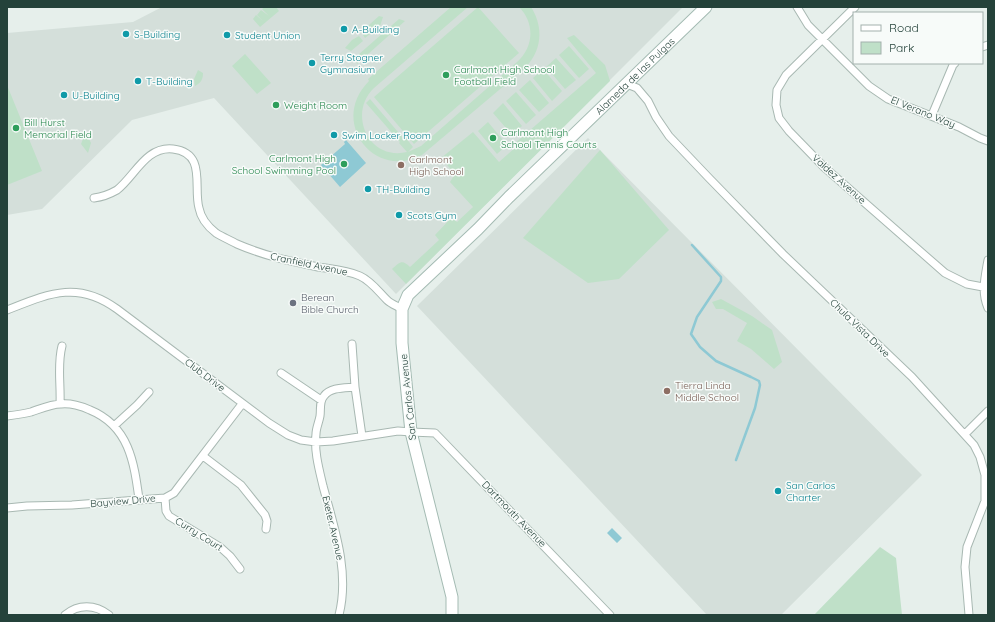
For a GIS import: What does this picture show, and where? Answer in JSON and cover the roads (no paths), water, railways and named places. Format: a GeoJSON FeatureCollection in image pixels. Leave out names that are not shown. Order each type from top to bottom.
{"type":"FeatureCollection","features":[{"type":"Feature","properties":{"kind":"main road","name":"Alameda de las Pulgas"},"geometry":{"type":"LineString","coordinates":[[478,229],[509,197],[706,7]]}},
{"type":"Feature","properties":{"kind":"main road","name":"San Carlos Avenue"},"geometry":{"type":"LineString","coordinates":[[452,615],[452,597],[410,432],[402,343],[402,309],[408,295],[478,229]]}},
{"type":"Feature","properties":{"kind":"street","name":"El Verano Way"},"geometry":{"type":"LineString","coordinates":[[797,7],[808,26],[869,86],[888,99],[932,115],[988,141]]}},
{"type":"Feature","properties":{"kind":"street","name":"Valdez Avenue"},"geometry":{"type":"LineString","coordinates":[[855,7],[786,75],[777,90],[776,105],[779,118],[789,132],[824,167],[945,273],[967,284],[983,287]]}},
{"type":"Feature","properties":{"kind":"street"},"geometry":{"type":"LineString","coordinates":[[932,115],[954,64]]}},
{"type":"Feature","properties":{"kind":"street","name":"Chula Vista Drive"},"geometry":{"type":"LineString","coordinates":[[627,84],[637,88],[648,101],[656,117],[669,136],[708,177],[783,254],[912,377],[974,445],[980,457],[985,475],[985,501],[967,547],[965,567],[970,615]]}},
{"type":"Feature","properties":{"kind":"street","name":"Cranfield Avenue"},"geometry":{"type":"LineString","coordinates":[[94,198],[104,196],[118,189],[148,157],[158,150],[170,149],[182,151],[190,156],[197,172],[196,195],[201,215],[205,223],[217,234],[249,249],[271,257],[360,276],[370,282],[388,302],[402,309]]}},
{"type":"Feature","properties":{"kind":"street"},"geometry":{"type":"LineString","coordinates":[[988,260],[983,287],[985,301],[988,308]]}},
{"type":"Feature","properties":{"kind":"street","name":"Club Drive"},"geometry":{"type":"LineString","coordinates":[[7,310],[36,298],[58,292],[80,293],[94,296],[111,305],[242,404],[288,435],[301,440],[316,442],[398,431],[410,432]]}},
{"type":"Feature","properties":{"kind":"street"},"geometry":{"type":"LineString","coordinates":[[352,344],[355,387],[362,436]]}},
{"type":"Feature","properties":{"kind":"street"},"geometry":{"type":"LineString","coordinates":[[60,404],[59,366],[62,346]]}},
{"type":"Feature","properties":{"kind":"street"},"geometry":{"type":"LineString","coordinates":[[281,373],[321,400],[326,393],[334,390],[355,387]]}},
{"type":"Feature","properties":{"kind":"street"},"geometry":{"type":"LineString","coordinates":[[114,426],[149,392]]}},
{"type":"Feature","properties":{"kind":"street","name":"Exeter Avenue"},"geometry":{"type":"LineString","coordinates":[[321,400],[316,442],[318,462],[342,568],[342,585],[338,615]]}},
{"type":"Feature","properties":{"kind":"street"},"geometry":{"type":"LineString","coordinates":[[7,416],[60,404],[78,406],[103,417],[114,426],[123,438],[131,456],[136,476],[139,499]]}},
{"type":"Feature","properties":{"kind":"street","name":"Bayview Drive"},"geometry":{"type":"LineString","coordinates":[[7,508],[164,498],[174,493],[242,404]]}},
{"type":"Feature","properties":{"kind":"street"},"geometry":{"type":"LineString","coordinates":[[965,434],[988,412]]}},
{"type":"Feature","properties":{"kind":"street","name":"Dartmouth Avenue"},"geometry":{"type":"LineString","coordinates":[[410,432],[435,433],[610,615]]}},
{"type":"Feature","properties":{"kind":"street"},"geometry":{"type":"LineString","coordinates":[[203,456],[241,485],[265,515],[267,522],[266,529]]}},
{"type":"Feature","properties":{"kind":"street","name":"Curry Court"},"geometry":{"type":"LineString","coordinates":[[164,498],[166,511],[169,516],[220,547],[230,556],[240,569]]}},
{"type":"Feature","properties":{"kind":"street"},"geometry":{"type":"LineString","coordinates":[[65,615],[73,609],[82,607],[100,609],[108,615]]}},
{"type":"Feature","properties":{"kind":"water","name":"Carlmont High School Swimming Pool"},"geometry":{"type":"Polygon","coordinates":[[[346,140],[366,163],[340,187],[321,165],[345,144],[344,142],[346,140]]]}},
{"type":"Feature","properties":{"kind":"water"},"geometry":{"type":"Polygon","coordinates":[[[612,528],[622,538],[617,543],[607,533],[612,528]]]}},
{"type":"Feature","properties":{"kind":"waterway"},"geometry":{"type":"LineString","coordinates":[[692,245],[721,277],[721,281],[697,317],[691,334],[700,347],[716,361],[759,381],[760,385],[755,408],[736,460]]}},
{"type":"Feature","properties":{"kind":"place","name":"A-Building"},"geometry":{"type":"Point","coordinates":[344,29]}},
{"type":"Feature","properties":{"kind":"place","name":"S-Building"},"geometry":{"type":"Point","coordinates":[126,34]}},
{"type":"Feature","properties":{"kind":"place","name":"Student Union"},"geometry":{"type":"Point","coordinates":[227,35]}},
{"type":"Feature","properties":{"kind":"place","name":"Terry Stogner Gymnasium"},"geometry":{"type":"Point","coordinates":[312,63]}},
{"type":"Feature","properties":{"kind":"place","name":"Carlmont High School Football Field"},"geometry":{"type":"Point","coordinates":[446,75]}},
{"type":"Feature","properties":{"kind":"place","name":"T-Building"},"geometry":{"type":"Point","coordinates":[138,81]}},
{"type":"Feature","properties":{"kind":"place","name":"U-Building"},"geometry":{"type":"Point","coordinates":[64,95]}},
{"type":"Feature","properties":{"kind":"place","name":"Weight Room"},"geometry":{"type":"Point","coordinates":[276,105]}},
{"type":"Feature","properties":{"kind":"place","name":"Bill Hurst Memorial Field"},"geometry":{"type":"Point","coordinates":[16,128]}},
{"type":"Feature","properties":{"kind":"place","name":"Swim Locker Room"},"geometry":{"type":"Point","coordinates":[334,135]}},
{"type":"Feature","properties":{"kind":"place","name":"Carlmont High School Tennis Courts"},"geometry":{"type":"Point","coordinates":[493,138]}},
{"type":"Feature","properties":{"kind":"place","name":"Carlmont High School Swimming Pool"},"geometry":{"type":"Point","coordinates":[344,164]}},
{"type":"Feature","properties":{"kind":"place","name":"Carlmont High School"},"geometry":{"type":"Point","coordinates":[401,165]}},
{"type":"Feature","properties":{"kind":"place","name":"TH-Building"},"geometry":{"type":"Point","coordinates":[368,189]}},
{"type":"Feature","properties":{"kind":"place","name":"Scots Gym"},"geometry":{"type":"Point","coordinates":[399,215]}},
{"type":"Feature","properties":{"kind":"place","name":"Berean Bible Church"},"geometry":{"type":"Point","coordinates":[293,303]}},
{"type":"Feature","properties":{"kind":"place","name":"Tierra Linda Middle School"},"geometry":{"type":"Point","coordinates":[667,391]}},
{"type":"Feature","properties":{"kind":"place","name":"San Carlos Charter"},"geometry":{"type":"Point","coordinates":[778,491]}}]}
